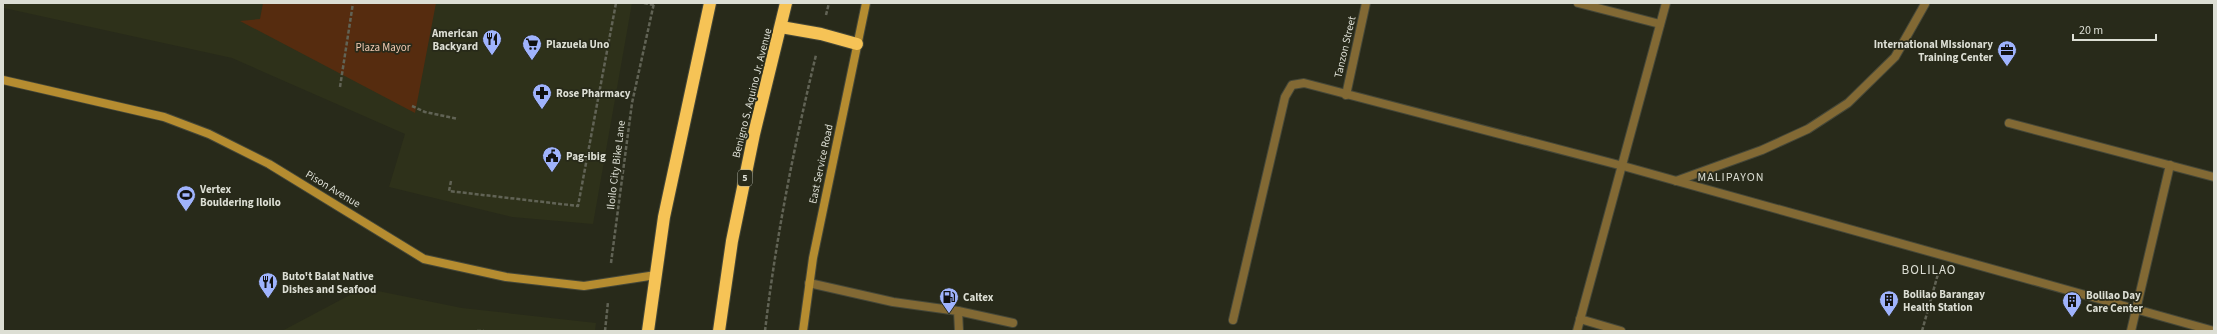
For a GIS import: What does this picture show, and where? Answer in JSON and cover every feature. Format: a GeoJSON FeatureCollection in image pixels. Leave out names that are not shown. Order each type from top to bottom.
{"type":"FeatureCollection","features":[{"type":"Feature","properties":{"kind":"highway"},"geometry":{"type":"LineString","coordinates":[[648,331],[664,217],[710,3]]}},
{"type":"Feature","properties":{"kind":"highway","name":"Benigno S. Aquino Jr. Avenue"},"geometry":{"type":"LineString","coordinates":[[719,331],[735,226],[754,134],[786,3]]}},
{"type":"Feature","properties":{"kind":"highway"},"geometry":{"type":"LineString","coordinates":[[781,28],[821,34],[857,44]]}},
{"type":"Feature","properties":{"kind":"street","name":"East Service Road"},"geometry":{"type":"LineString","coordinates":[[803,331],[809,282],[866,3]]}},
{"type":"Feature","properties":{"kind":"street","name":"Tanzon Street"},"geometry":{"type":"LineString","coordinates":[[1346,95],[1366,3]]}},
{"type":"Feature","properties":{"kind":"street"},"geometry":{"type":"LineString","coordinates":[[1578,3],[1660,24]]}},
{"type":"Feature","properties":{"kind":"street"},"geometry":{"type":"LineString","coordinates":[[1577,331],[1666,3]]}},
{"type":"Feature","properties":{"kind":"street"},"geometry":{"type":"LineString","coordinates":[[1676,181],[1762,150],[1808,129],[1848,103],[1895,57],[1925,4]]}},
{"type":"Feature","properties":{"kind":"street","name":"Pison Avenue"},"geometry":{"type":"LineString","coordinates":[[3,80],[164,117],[210,134],[269,164],[424,258],[506,277],[584,286],[656,275]]}},
{"type":"Feature","properties":{"kind":"street"},"geometry":{"type":"LineString","coordinates":[[1233,320],[1285,97],[1292,85],[1304,83],[1623,166],[2214,331]]}},
{"type":"Feature","properties":{"kind":"street"},"geometry":{"type":"LineString","coordinates":[[2009,123],[2214,177]]}},
{"type":"Feature","properties":{"kind":"street"},"geometry":{"type":"LineString","coordinates":[[2130,331],[2170,165]]}},
{"type":"Feature","properties":{"kind":"street"},"geometry":{"type":"LineString","coordinates":[[809,282],[893,302],[958,311],[1013,323]]}},
{"type":"Feature","properties":{"kind":"street"},"geometry":{"type":"LineString","coordinates":[[958,311],[959,331]]}},
{"type":"Feature","properties":{"kind":"street"},"geometry":{"type":"LineString","coordinates":[[1580,319],[1621,331]]}},
{"type":"Feature","properties":{"kind":"path"},"geometry":{"type":"LineString","coordinates":[[340,87],[353,3]]}},
{"type":"Feature","properties":{"kind":"path"},"geometry":{"type":"LineString","coordinates":[[451,181],[449,191],[578,206],[616,3]]}},
{"type":"Feature","properties":{"kind":"path"},"geometry":{"type":"LineString","coordinates":[[644,3],[654,4]]}},
{"type":"Feature","properties":{"kind":"path","name":"Iloilo City Bike Lane"},"geometry":{"type":"LineString","coordinates":[[605,331],[609,282],[632,103],[654,4]]}},
{"type":"Feature","properties":{"kind":"path"},"geometry":{"type":"LineString","coordinates":[[765,331],[774,257],[794,145],[821,34]]}},
{"type":"Feature","properties":{"kind":"path"},"geometry":{"type":"LineString","coordinates":[[412,106],[425,112],[458,119]]}},
{"type":"Feature","properties":{"kind":"path"},"geometry":{"type":"LineString","coordinates":[[1922,331],[1943,256]]}},
{"type":"Feature","properties":{"kind":"path"},"geometry":{"type":"LineString","coordinates":[[478,331],[484,331]]}},
{"type":"Feature","properties":{"kind":"shaded area"},"geometry":{"type":"Polygon","coordinates":[[[5,3],[632,3],[593,224],[512,217],[389,187],[405,134],[232,58],[4,8],[5,3]]]}},
{"type":"Feature","properties":{"kind":"shaded area"},"geometry":{"type":"Polygon","coordinates":[[[363,288],[462,308],[596,323],[595,331],[282,331],[363,288]]]}},
{"type":"Feature","properties":{"kind":"green space","name":"Plaza Mayor"},"geometry":{"type":"Polygon","coordinates":[[[263,3],[436,3],[415,113],[240,21],[260,19],[263,3]]]}},
{"type":"Feature","properties":{"kind":"place","name":"American Backyard"},"geometry":{"type":"Point","coordinates":[492,56]}},
{"type":"Feature","properties":{"kind":"place","name":"Plazuela Uno"},"geometry":{"type":"Point","coordinates":[532,61]}},
{"type":"Feature","properties":{"kind":"place","name":"International MIssionary Training Center"},"geometry":{"type":"Point","coordinates":[2007,67]}},
{"type":"Feature","properties":{"kind":"place","name":"Rose Pharmacy"},"geometry":{"type":"Point","coordinates":[542,110]}},
{"type":"Feature","properties":{"kind":"place","name":"Pag-ibig"},"geometry":{"type":"Point","coordinates":[552,173]}},
{"type":"Feature","properties":{"kind":"place","name":"Vertex Bouldering Iloilo"},"geometry":{"type":"Point","coordinates":[186,212]}},
{"type":"Feature","properties":{"kind":"place","name":"Buto't Balat Native Dishes and Seafood"},"geometry":{"type":"Point","coordinates":[268,299]}},
{"type":"Feature","properties":{"kind":"place","name":"Caltex"},"geometry":{"type":"Point","coordinates":[949,314]}},
{"type":"Feature","properties":{"kind":"place","name":"Bolilao Barangay Health Station"},"geometry":{"type":"Point","coordinates":[1889,317]}},
{"type":"Feature","properties":{"kind":"place","name":"Bolilao Day Care Center"},"geometry":{"type":"Point","coordinates":[2072,318]}},
{"type":"Feature","properties":{"kind":"district","name":"MALIPAYON"},"geometry":{"type":"Point","coordinates":[1731,177]}},
{"type":"Feature","properties":{"kind":"district","name":"BOLILAO"},"geometry":{"type":"Point","coordinates":[1929,270]}}]}
